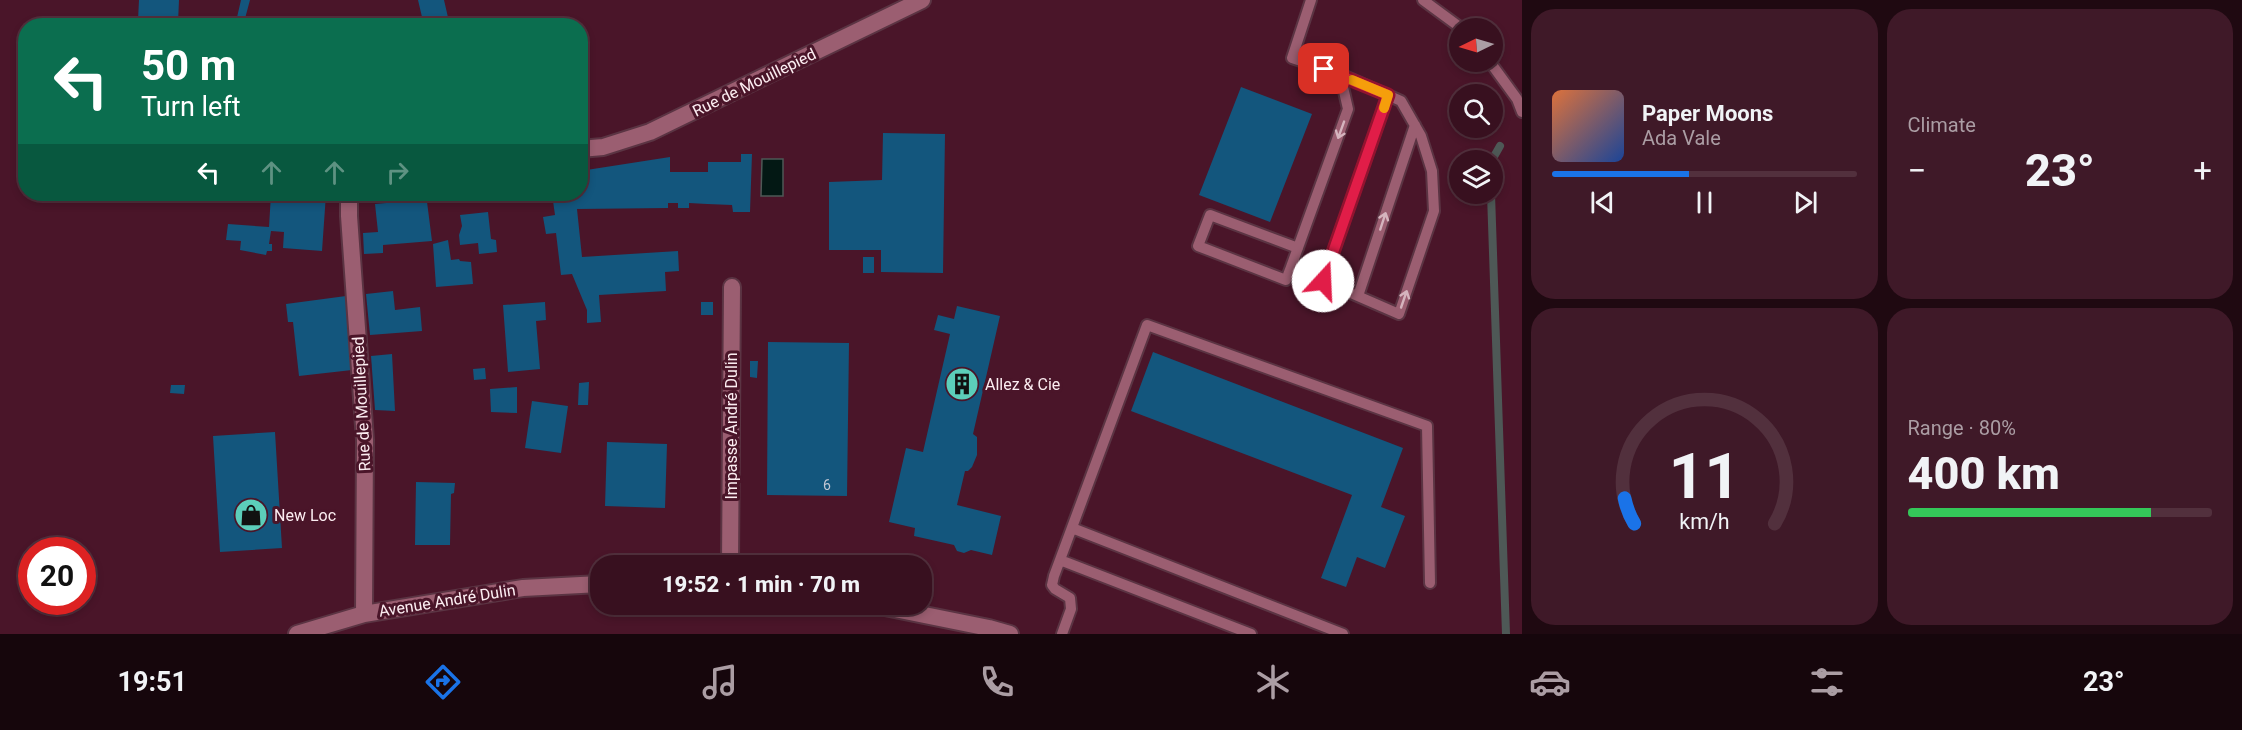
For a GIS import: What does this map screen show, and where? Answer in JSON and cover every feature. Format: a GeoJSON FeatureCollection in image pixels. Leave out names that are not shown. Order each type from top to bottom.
{"type":"FeatureCollection","features":[{"type":"Feature","properties":{"kind":"street","name":"Rue de Mouillepied"},"geometry":{"type":"LineString","coordinates":[[588,148],[603,147],[650,132],[922,0]]}},
{"type":"Feature","properties":{"kind":"street","name":"Rue de Mouillepied"},"geometry":{"type":"LineString","coordinates":[[349,201],[365,440],[363,614]]}},
{"type":"Feature","properties":{"kind":"street","name":"Impasse André Dulin"},"geometry":{"type":"LineString","coordinates":[[730,555],[732,287]]}},
{"type":"Feature","properties":{"kind":"street","name":"Avenue André Dulin"},"geometry":{"type":"LineString","coordinates":[[297,634],[363,614],[523,588],[590,585]]}},
{"type":"Feature","properties":{"kind":"street"},"geometry":{"type":"LineString","coordinates":[[922,615],[1006,633]]}},
{"type":"Feature","properties":{"kind":"lane"},"geometry":{"type":"LineString","coordinates":[[1291,267],[1399,314],[1434,211],[1432,171],[1421,136],[1401,100],[1340,74],[1292,58],[1311,0]]}},
{"type":"Feature","properties":{"kind":"lane"},"geometry":{"type":"LineString","coordinates":[[1423,0],[1449,19]]}},
{"type":"Feature","properties":{"kind":"lane"},"geometry":{"type":"LineString","coordinates":[[1497,72],[1517,99],[1522,112]]}},
{"type":"Feature","properties":{"kind":"lane"},"geometry":{"type":"LineString","coordinates":[[1298,248],[1210,215],[1198,246],[1286,280],[1298,248],[1348,109],[1340,74]]}},
{"type":"Feature","properties":{"kind":"lane"},"geometry":{"type":"LineString","coordinates":[[1323,281],[1388,95]]}},
{"type":"Feature","properties":{"kind":"lane"},"geometry":{"type":"LineString","coordinates":[[1358,296],[1415,125]]}},
{"type":"Feature","properties":{"kind":"lane"},"geometry":{"type":"LineString","coordinates":[[1062,634],[1071,603],[1070,598],[1052,585],[1146,325],[1427,426],[1430,583]]}},
{"type":"Feature","properties":{"kind":"lane"},"geometry":{"type":"LineString","coordinates":[[1072,528],[1342,634]]}},
{"type":"Feature","properties":{"kind":"lane"},"geometry":{"type":"LineString","coordinates":[[1060,560],[1251,634]]}},
{"type":"Feature","properties":{"kind":"shaded area"},"geometry":{"type":"Polygon","coordinates":[[[762,159],[783,159],[783,196],[761,196],[762,159]]]}},
{"type":"Feature","properties":{"kind":"building"},"geometry":{"type":"Polygon","coordinates":[[[139,0],[179,0],[178,18],[138,18],[139,0]]]}},
{"type":"Feature","properties":{"kind":"building"},"geometry":{"type":"Polygon","coordinates":[[[241,0],[250,0],[245,18],[237,18],[241,0]]]}},
{"type":"Feature","properties":{"kind":"building"},"geometry":{"type":"Polygon","coordinates":[[[418,0],[444,0],[448,18],[418,18],[422,17],[418,0]]]}},
{"type":"Feature","properties":{"kind":"building"},"geometry":{"type":"Polygon","coordinates":[[[1241,87],[1312,114],[1270,222],[1199,195],[1241,87]]]}},
{"type":"Feature","properties":{"kind":"building"},"geometry":{"type":"Polygon","coordinates":[[[883,133],[945,134],[943,273],[881,272],[881,250],[829,250],[829,182],[882,180],[883,133]]]}},
{"type":"Feature","properties":{"kind":"building"},"geometry":{"type":"Polygon","coordinates":[[[741,154],[752,154],[750,212],[733,212],[732,205],[689,203],[689,208],[678,208],[678,203],[668,203],[668,208],[577,209],[582,257],[678,251],[679,271],[665,272],[666,291],[599,295],[601,322],[587,323],[587,310],[572,274],[561,275],[556,233],[546,234],[543,217],[555,215],[553,201],[588,201],[588,170],[670,157],[670,172],[708,172],[708,162],[741,162],[741,154]]]}},
{"type":"Feature","properties":{"kind":"building"},"geometry":{"type":"Polygon","coordinates":[[[271,201],[326,201],[322,251],[283,248],[284,232],[271,231],[269,244],[272,244],[272,251],[267,251],[266,255],[240,250],[241,241],[226,240],[228,224],[269,227],[271,201]]]}},
{"type":"Feature","properties":{"kind":"building"},"geometry":{"type":"Polygon","coordinates":[[[427,201],[432,241],[383,245],[383,253],[364,254],[363,233],[378,232],[375,204],[427,201]]]}},
{"type":"Feature","properties":{"kind":"building"},"geometry":{"type":"Polygon","coordinates":[[[488,212],[491,239],[496,240],[497,252],[479,254],[478,243],[460,245],[459,235],[462,226],[460,215],[488,212]]]}},
{"type":"Feature","properties":{"kind":"building"},"geometry":{"type":"Polygon","coordinates":[[[448,240],[451,260],[471,262],[473,284],[436,287],[433,244],[448,240]]]}},
{"type":"Feature","properties":{"kind":"building"},"geometry":{"type":"Polygon","coordinates":[[[863,257],[874,257],[874,273],[863,273],[863,257]]]}},
{"type":"Feature","properties":{"kind":"building"},"geometry":{"type":"Polygon","coordinates":[[[393,291],[395,310],[420,307],[422,331],[370,335],[366,294],[393,291]]]}},
{"type":"Feature","properties":{"kind":"building"},"geometry":{"type":"Polygon","coordinates":[[[346,296],[352,370],[299,376],[293,322],[288,322],[286,304],[346,296]]]}},
{"type":"Feature","properties":{"kind":"building"},"geometry":{"type":"Polygon","coordinates":[[[545,302],[546,320],[536,321],[540,369],[508,372],[503,305],[545,302]]]}},
{"type":"Feature","properties":{"kind":"building"},"geometry":{"type":"Polygon","coordinates":[[[701,302],[713,302],[713,315],[701,315],[701,302]]]}},
{"type":"Feature","properties":{"kind":"building","name":"Allez & Cie"},"geometry":{"type":"Polygon","coordinates":[[[957,306],[1000,316],[973,434],[977,437],[977,455],[972,467],[965,471],[957,505],[1001,516],[992,555],[971,550],[964,553],[957,551],[954,545],[914,536],[915,528],[889,522],[906,448],[923,452],[950,334],[934,330],[938,315],[954,319],[957,306]]]}},
{"type":"Feature","properties":{"kind":"building"},"geometry":{"type":"Polygon","coordinates":[[[768,342],[849,343],[847,496],[767,495],[768,342]]]}},
{"type":"Feature","properties":{"kind":"building"},"geometry":{"type":"Polygon","coordinates":[[[1153,352],[1403,448],[1381,507],[1405,516],[1385,568],[1357,557],[1346,587],[1321,578],[1352,495],[1131,411],[1153,352]]]}},
{"type":"Feature","properties":{"kind":"building"},"geometry":{"type":"Polygon","coordinates":[[[392,354],[395,411],[375,410],[371,356],[392,354]]]}},
{"type":"Feature","properties":{"kind":"building"},"geometry":{"type":"Polygon","coordinates":[[[750,361],[758,361],[757,378],[750,377],[750,361]]]}},
{"type":"Feature","properties":{"kind":"building"},"geometry":{"type":"Polygon","coordinates":[[[485,368],[486,379],[474,380],[473,369],[485,368]]]}},
{"type":"Feature","properties":{"kind":"building"},"geometry":{"type":"Polygon","coordinates":[[[589,382],[588,405],[578,405],[579,383],[589,382]]]}},
{"type":"Feature","properties":{"kind":"building"},"geometry":{"type":"Polygon","coordinates":[[[171,385],[185,385],[184,394],[170,393],[171,385]]]}},
{"type":"Feature","properties":{"kind":"building"},"geometry":{"type":"Polygon","coordinates":[[[517,387],[517,413],[491,412],[490,389],[517,387]]]}},
{"type":"Feature","properties":{"kind":"building"},"geometry":{"type":"Polygon","coordinates":[[[532,401],[568,406],[561,453],[525,448],[532,401]]]}},
{"type":"Feature","properties":{"kind":"building"},"geometry":{"type":"Polygon","coordinates":[[[275,432],[282,548],[220,552],[213,436],[275,432]]]}},
{"type":"Feature","properties":{"kind":"building"},"geometry":{"type":"Polygon","coordinates":[[[607,442],[667,444],[665,508],[605,506],[607,442]]]}},
{"type":"Feature","properties":{"kind":"building"},"geometry":{"type":"Polygon","coordinates":[[[416,482],[455,483],[454,493],[451,494],[450,545],[415,545],[416,482]]]}},
{"type":"Feature","properties":{"kind":"waterway"},"geometry":{"type":"LineString","coordinates":[[1498,150],[1500,146]]}},
{"type":"Feature","properties":{"kind":"waterway"},"geometry":{"type":"LineString","coordinates":[[1491,204],[1506,634]]}},
{"type":"Feature","properties":{"kind":"slow traffic"},"geometry":{"type":"LineString","coordinates":[[1352,80],[1388,95],[1384,108]]}},
{"type":"Feature","properties":{"kind":"place","name":"Allez & Cie"},"geometry":{"type":"Point","coordinates":[962,384]}},
{"type":"Feature","properties":{"kind":"place","name":"New Loc"},"geometry":{"type":"Point","coordinates":[251,515]}},
{"type":"Feature","properties":{"kind":"route"},"geometry":{"type":"LineString","coordinates":[[1323,281],[1388,95],[1324,69]]}}]}
